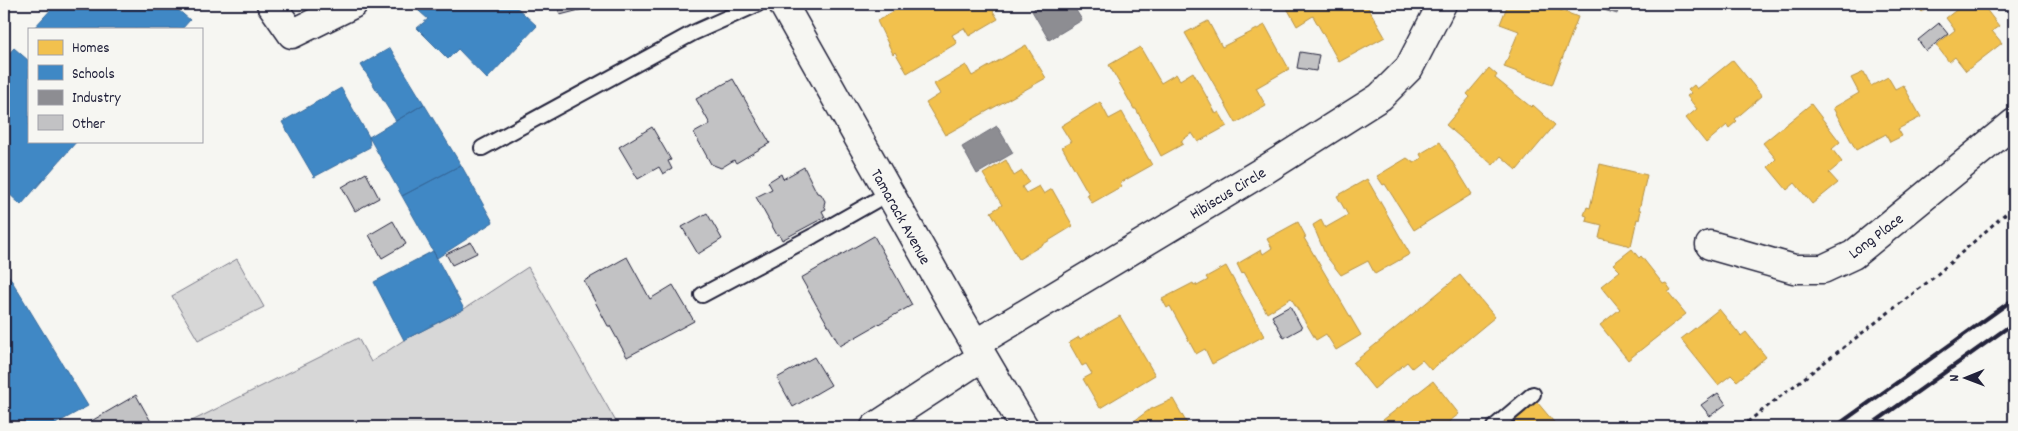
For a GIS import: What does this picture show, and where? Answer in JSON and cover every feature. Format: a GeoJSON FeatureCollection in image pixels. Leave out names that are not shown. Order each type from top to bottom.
{"type":"FeatureCollection","features":[{"type":"Feature","properties":{"kind":"street"},"geometry":{"type":"LineString","coordinates":[[271,4],[292,34],[354,4]]}},
{"type":"Feature","properties":{"kind":"street","name":"Tamarack Avenue"},"geometry":{"type":"LineString","coordinates":[[783,4],[1024,427]]}},
{"type":"Feature","properties":{"kind":"street","name":"Hibiscus Circle"},"geometry":{"type":"LineString","coordinates":[[875,427],[979,351],[1380,97],[1409,68],[1442,4]]}},
{"type":"Feature","properties":{"kind":"street","name":"Long Place"},"geometry":{"type":"LineString","coordinates":[[1710,245],[1794,269],[1823,269],[1853,255],[2014,123]]}},
{"type":"Feature","properties":{"kind":"lane"},"geometry":{"type":"LineString","coordinates":[[482,148],[693,33],[758,4]]}},
{"type":"Feature","properties":{"kind":"lane"},"geometry":{"type":"LineString","coordinates":[[702,295],[889,193]]}},
{"type":"Feature","properties":{"kind":"lane"},"geometry":{"type":"LineString","coordinates":[[1494,427],[1533,394]]}},
{"type":"Feature","properties":{"kind":"path"},"geometry":{"type":"LineString","coordinates":[[1741,427],[1933,278],[2014,206]]}},
{"type":"Feature","properties":{"kind":"shaded area"},"geometry":{"type":"Polygon","coordinates":[[[237,259],[264,307],[198,340],[172,296],[237,259]]]}},
{"type":"Feature","properties":{"kind":"shaded area"},"geometry":{"type":"Polygon","coordinates":[[[528,267],[619,427],[180,427],[358,338],[371,362],[404,340],[464,309],[528,267]]]}},
{"type":"Feature","properties":{"kind":"building: Homes"},"geometry":{"type":"Polygon","coordinates":[[[906,4],[1006,4],[993,11],[998,19],[969,36],[964,28],[952,35],[957,43],[907,73],[895,52],[893,54],[877,21],[906,4]]]}},
{"type":"Feature","properties":{"kind":"building: Homes"},"geometry":{"type":"Polygon","coordinates":[[[1294,4],[1366,4],[1385,37],[1339,62],[1313,16],[1297,26],[1287,8],[1294,4]]]}},
{"type":"Feature","properties":{"kind":"building: Homes"},"geometry":{"type":"Polygon","coordinates":[[[1508,4],[1545,4],[1578,17],[1552,85],[1504,67],[1519,31],[1500,24],[1508,4]]]}},
{"type":"Feature","properties":{"kind":"building: Homes"},"geometry":{"type":"Polygon","coordinates":[[[1915,4],[1932,4],[1922,12],[1915,4]]]}},
{"type":"Feature","properties":{"kind":"building: Homes"},"geometry":{"type":"Polygon","coordinates":[[[1964,4],[1982,4],[1999,26],[1992,31],[2002,43],[1966,71],[1955,57],[1949,62],[1936,45],[1955,30],[1946,18],[1964,4]]]}},
{"type":"Feature","properties":{"kind":"building: Homes"},"geometry":{"type":"Polygon","coordinates":[[[1208,21],[1222,47],[1265,25],[1289,69],[1256,88],[1266,106],[1236,123],[1185,33],[1208,21]]]}},
{"type":"Feature","properties":{"kind":"building: Homes"},"geometry":{"type":"Polygon","coordinates":[[[1026,45],[1046,78],[945,135],[926,103],[940,94],[934,84],[966,65],[972,76],[1026,45]]]}},
{"type":"Feature","properties":{"kind":"building: Homes"},"geometry":{"type":"Polygon","coordinates":[[[1140,47],[1161,83],[1176,74],[1180,80],[1193,72],[1216,114],[1219,112],[1227,126],[1198,142],[1192,133],[1181,141],[1183,144],[1161,156],[1136,109],[1134,109],[1109,65],[1140,47]]]}},
{"type":"Feature","properties":{"kind":"building: Homes"},"geometry":{"type":"Polygon","coordinates":[[[1733,60],[1762,96],[1735,119],[1737,121],[1729,128],[1727,125],[1706,143],[1686,118],[1697,109],[1687,96],[1691,93],[1688,90],[1694,85],[1697,89],[1733,60]]]}},
{"type":"Feature","properties":{"kind":"building: Homes"},"geometry":{"type":"Polygon","coordinates":[[[1489,68],[1497,75],[1495,78],[1531,107],[1533,105],[1555,125],[1517,170],[1501,156],[1493,165],[1446,125],[1470,97],[1467,94],[1489,68]]]}},
{"type":"Feature","properties":{"kind":"building: Homes"},"geometry":{"type":"Polygon","coordinates":[[[1864,72],[1871,86],[1888,77],[1895,89],[1903,85],[1921,117],[1898,129],[1902,136],[1890,142],[1886,134],[1856,150],[1833,108],[1859,93],[1851,78],[1864,72]]]}},
{"type":"Feature","properties":{"kind":"building: Homes"},"geometry":{"type":"Polygon","coordinates":[[[1100,102],[1109,119],[1122,112],[1152,165],[1120,183],[1122,186],[1092,203],[1087,195],[1089,194],[1062,147],[1071,142],[1061,126],[1100,102]]]}},
{"type":"Feature","properties":{"kind":"building: Homes"},"geometry":{"type":"Polygon","coordinates":[[[1811,104],[1840,142],[1832,149],[1842,162],[1829,173],[1838,183],[1812,204],[1795,183],[1787,190],[1768,167],[1776,159],[1763,143],[1811,104]]]}},
{"type":"Feature","properties":{"kind":"building: Homes"},"geometry":{"type":"Polygon","coordinates":[[[1440,142],[1472,194],[1414,230],[1385,184],[1383,185],[1377,176],[1407,158],[1414,163],[1422,158],[1420,154],[1440,142]]]}},
{"type":"Feature","properties":{"kind":"building: Homes"},"geometry":{"type":"Polygon","coordinates":[[[1006,160],[1014,176],[1022,171],[1029,182],[1022,187],[1026,193],[1039,186],[1044,194],[1052,189],[1073,226],[1019,259],[991,212],[1002,205],[983,174],[1006,160]]]}},
{"type":"Feature","properties":{"kind":"building: Homes"},"geometry":{"type":"Polygon","coordinates":[[[1600,164],[1647,175],[1639,210],[1641,210],[1639,220],[1637,219],[1631,246],[1599,238],[1602,225],[1586,221],[1587,216],[1584,215],[1587,207],[1590,208],[1600,164]]]}},
{"type":"Feature","properties":{"kind":"building: Homes"},"geometry":{"type":"Polygon","coordinates":[[[1367,179],[1410,254],[1375,274],[1368,261],[1341,275],[1326,256],[1313,225],[1321,220],[1325,228],[1348,215],[1337,196],[1367,179]]]}},
{"type":"Feature","properties":{"kind":"building: Homes"},"geometry":{"type":"Polygon","coordinates":[[[1298,222],[1306,237],[1304,238],[1361,335],[1336,350],[1326,334],[1316,340],[1291,298],[1267,313],[1244,272],[1242,274],[1237,264],[1261,250],[1263,254],[1272,248],[1267,239],[1298,222]]]}},
{"type":"Feature","properties":{"kind":"building: Homes"},"geometry":{"type":"Polygon","coordinates":[[[1632,249],[1639,258],[1641,256],[1663,284],[1666,283],[1671,290],[1668,292],[1686,314],[1628,360],[1600,325],[1620,309],[1601,286],[1620,271],[1613,264],[1632,249]]]}},
{"type":"Feature","properties":{"kind":"building: Homes"},"geometry":{"type":"Polygon","coordinates":[[[1226,266],[1264,336],[1212,364],[1205,349],[1196,354],[1170,306],[1167,308],[1162,299],[1193,283],[1197,286],[1208,280],[1206,277],[1226,266]]]}},
{"type":"Feature","properties":{"kind":"building: Homes"},"geometry":{"type":"Polygon","coordinates":[[[1460,275],[1495,317],[1431,370],[1422,360],[1412,368],[1407,362],[1374,389],[1353,363],[1460,275]]]}},
{"type":"Feature","properties":{"kind":"building: Homes"},"geometry":{"type":"Polygon","coordinates":[[[1719,309],[1741,336],[1746,332],[1766,357],[1737,381],[1731,375],[1718,385],[1681,339],[1719,309]]]}},
{"type":"Feature","properties":{"kind":"building: Homes"},"geometry":{"type":"Polygon","coordinates":[[[1120,316],[1155,375],[1100,408],[1083,379],[1092,374],[1086,364],[1082,366],[1069,343],[1079,337],[1080,339],[1120,316]]]}},
{"type":"Feature","properties":{"kind":"building: Homes"},"geometry":{"type":"Polygon","coordinates":[[[1433,381],[1459,414],[1442,427],[1374,427],[1433,381]]]}},
{"type":"Feature","properties":{"kind":"building: Homes"},"geometry":{"type":"Polygon","coordinates":[[[1173,399],[1189,427],[1132,427],[1130,424],[1149,410],[1173,399]]]}},
{"type":"Feature","properties":{"kind":"building: Homes"},"geometry":{"type":"Polygon","coordinates":[[[1537,402],[1558,427],[1508,427],[1537,402]]]}},
{"type":"Feature","properties":{"kind":"building: Schools"},"geometry":{"type":"Polygon","coordinates":[[[56,4],[171,4],[190,20],[183,28],[34,28],[56,4]]]}},
{"type":"Feature","properties":{"kind":"building: Schools"},"geometry":{"type":"Polygon","coordinates":[[[411,4],[513,4],[537,26],[487,79],[458,49],[448,59],[417,28],[428,19],[411,4]]]}},
{"type":"Feature","properties":{"kind":"building: Schools"},"geometry":{"type":"Polygon","coordinates":[[[14,48],[28,60],[28,142],[76,142],[21,205],[4,189],[4,59],[14,48]]]}},
{"type":"Feature","properties":{"kind":"building: Schools"},"geometry":{"type":"Polygon","coordinates":[[[390,48],[424,104],[396,121],[361,65],[390,48]]]}},
{"type":"Feature","properties":{"kind":"building: Schools"},"geometry":{"type":"Polygon","coordinates":[[[341,88],[369,137],[370,147],[314,177],[282,122],[341,88]]]}},
{"type":"Feature","properties":{"kind":"building: Schools"},"geometry":{"type":"Polygon","coordinates":[[[424,104],[461,165],[402,196],[369,137],[424,104]]]}},
{"type":"Feature","properties":{"kind":"building: Schools"},"geometry":{"type":"Polygon","coordinates":[[[461,165],[493,222],[437,258],[402,196],[461,165]]]}},
{"type":"Feature","properties":{"kind":"building: Schools"},"geometry":{"type":"Polygon","coordinates":[[[433,251],[464,309],[404,340],[374,282],[433,251]]]}},
{"type":"Feature","properties":{"kind":"building: Schools"},"geometry":{"type":"Polygon","coordinates":[[[4,268],[88,406],[50,427],[4,427],[4,268]]]}},
{"type":"Feature","properties":{"kind":"building: Industry"},"geometry":{"type":"Polygon","coordinates":[[[1039,4],[1072,4],[1082,20],[1049,40],[1032,11],[1039,4]]]}},
{"type":"Feature","properties":{"kind":"building: Industry"},"geometry":{"type":"Polygon","coordinates":[[[1584,4],[1620,4],[1617,14],[1584,4]]]}},
{"type":"Feature","properties":{"kind":"building: Industry"},"geometry":{"type":"Polygon","coordinates":[[[997,126],[1013,153],[977,174],[962,147],[997,126]]]}},
{"type":"Feature","properties":{"kind":"building: Other"},"geometry":{"type":"Polygon","coordinates":[[[557,4],[603,4],[560,15],[557,4]]]}},
{"type":"Feature","properties":{"kind":"building: Other"},"geometry":{"type":"Polygon","coordinates":[[[1939,23],[1948,34],[1926,51],[1918,40],[1939,23]]]}},
{"type":"Feature","properties":{"kind":"building: Other"},"geometry":{"type":"Polygon","coordinates":[[[1300,52],[1319,55],[1316,71],[1297,68],[1300,52]]]}},
{"type":"Feature","properties":{"kind":"building: Other"},"geometry":{"type":"Polygon","coordinates":[[[733,79],[770,143],[736,163],[734,160],[721,168],[711,164],[694,133],[710,124],[696,99],[733,79]]]}},
{"type":"Feature","properties":{"kind":"building: Other"},"geometry":{"type":"Polygon","coordinates":[[[652,127],[671,160],[668,161],[672,169],[663,174],[659,167],[638,179],[619,147],[652,127]]]}},
{"type":"Feature","properties":{"kind":"building: Other"},"geometry":{"type":"Polygon","coordinates":[[[804,167],[817,193],[821,194],[825,201],[826,209],[822,211],[825,217],[782,240],[779,234],[777,235],[756,197],[772,189],[768,182],[781,174],[783,179],[804,167]]]}},
{"type":"Feature","properties":{"kind":"building: Other"},"geometry":{"type":"Polygon","coordinates":[[[366,173],[379,198],[355,211],[342,187],[366,173]]]}},
{"type":"Feature","properties":{"kind":"building: Other"},"geometry":{"type":"Polygon","coordinates":[[[707,213],[722,239],[698,254],[682,227],[707,213]]]}},
{"type":"Feature","properties":{"kind":"building: Other"},"geometry":{"type":"Polygon","coordinates":[[[393,221],[406,244],[382,258],[369,235],[393,221]]]}},
{"type":"Feature","properties":{"kind":"building: Other"},"geometry":{"type":"Polygon","coordinates":[[[874,236],[912,305],[840,346],[801,278],[874,236]]]}},
{"type":"Feature","properties":{"kind":"building: Other"},"geometry":{"type":"Polygon","coordinates":[[[471,242],[477,253],[452,265],[446,254],[471,242]]]}},
{"type":"Feature","properties":{"kind":"building: Other"},"geometry":{"type":"Polygon","coordinates":[[[627,257],[650,299],[673,285],[694,321],[627,357],[584,281],[627,257]]]}},
{"type":"Feature","properties":{"kind":"building: Other"},"geometry":{"type":"Polygon","coordinates":[[[1290,306],[1302,328],[1284,338],[1272,316],[1290,306]]]}},
{"type":"Feature","properties":{"kind":"building: Other"},"geometry":{"type":"Polygon","coordinates":[[[814,357],[831,385],[793,407],[777,378],[814,357]]]}},
{"type":"Feature","properties":{"kind":"building: Other"},"geometry":{"type":"Polygon","coordinates":[[[1718,393],[1726,404],[1710,416],[1701,405],[1718,393]]]}},
{"type":"Feature","properties":{"kind":"building: Other"},"geometry":{"type":"Polygon","coordinates":[[[136,395],[154,427],[91,427],[88,423],[136,395]]]}},
{"type":"Feature","properties":{"kind":"railway"},"geometry":{"type":"LineString","coordinates":[[1835,427],[2014,299]]}},
{"type":"Feature","properties":{"kind":"railway"},"geometry":{"type":"LineString","coordinates":[[1868,427],[2014,323]]}}]}
